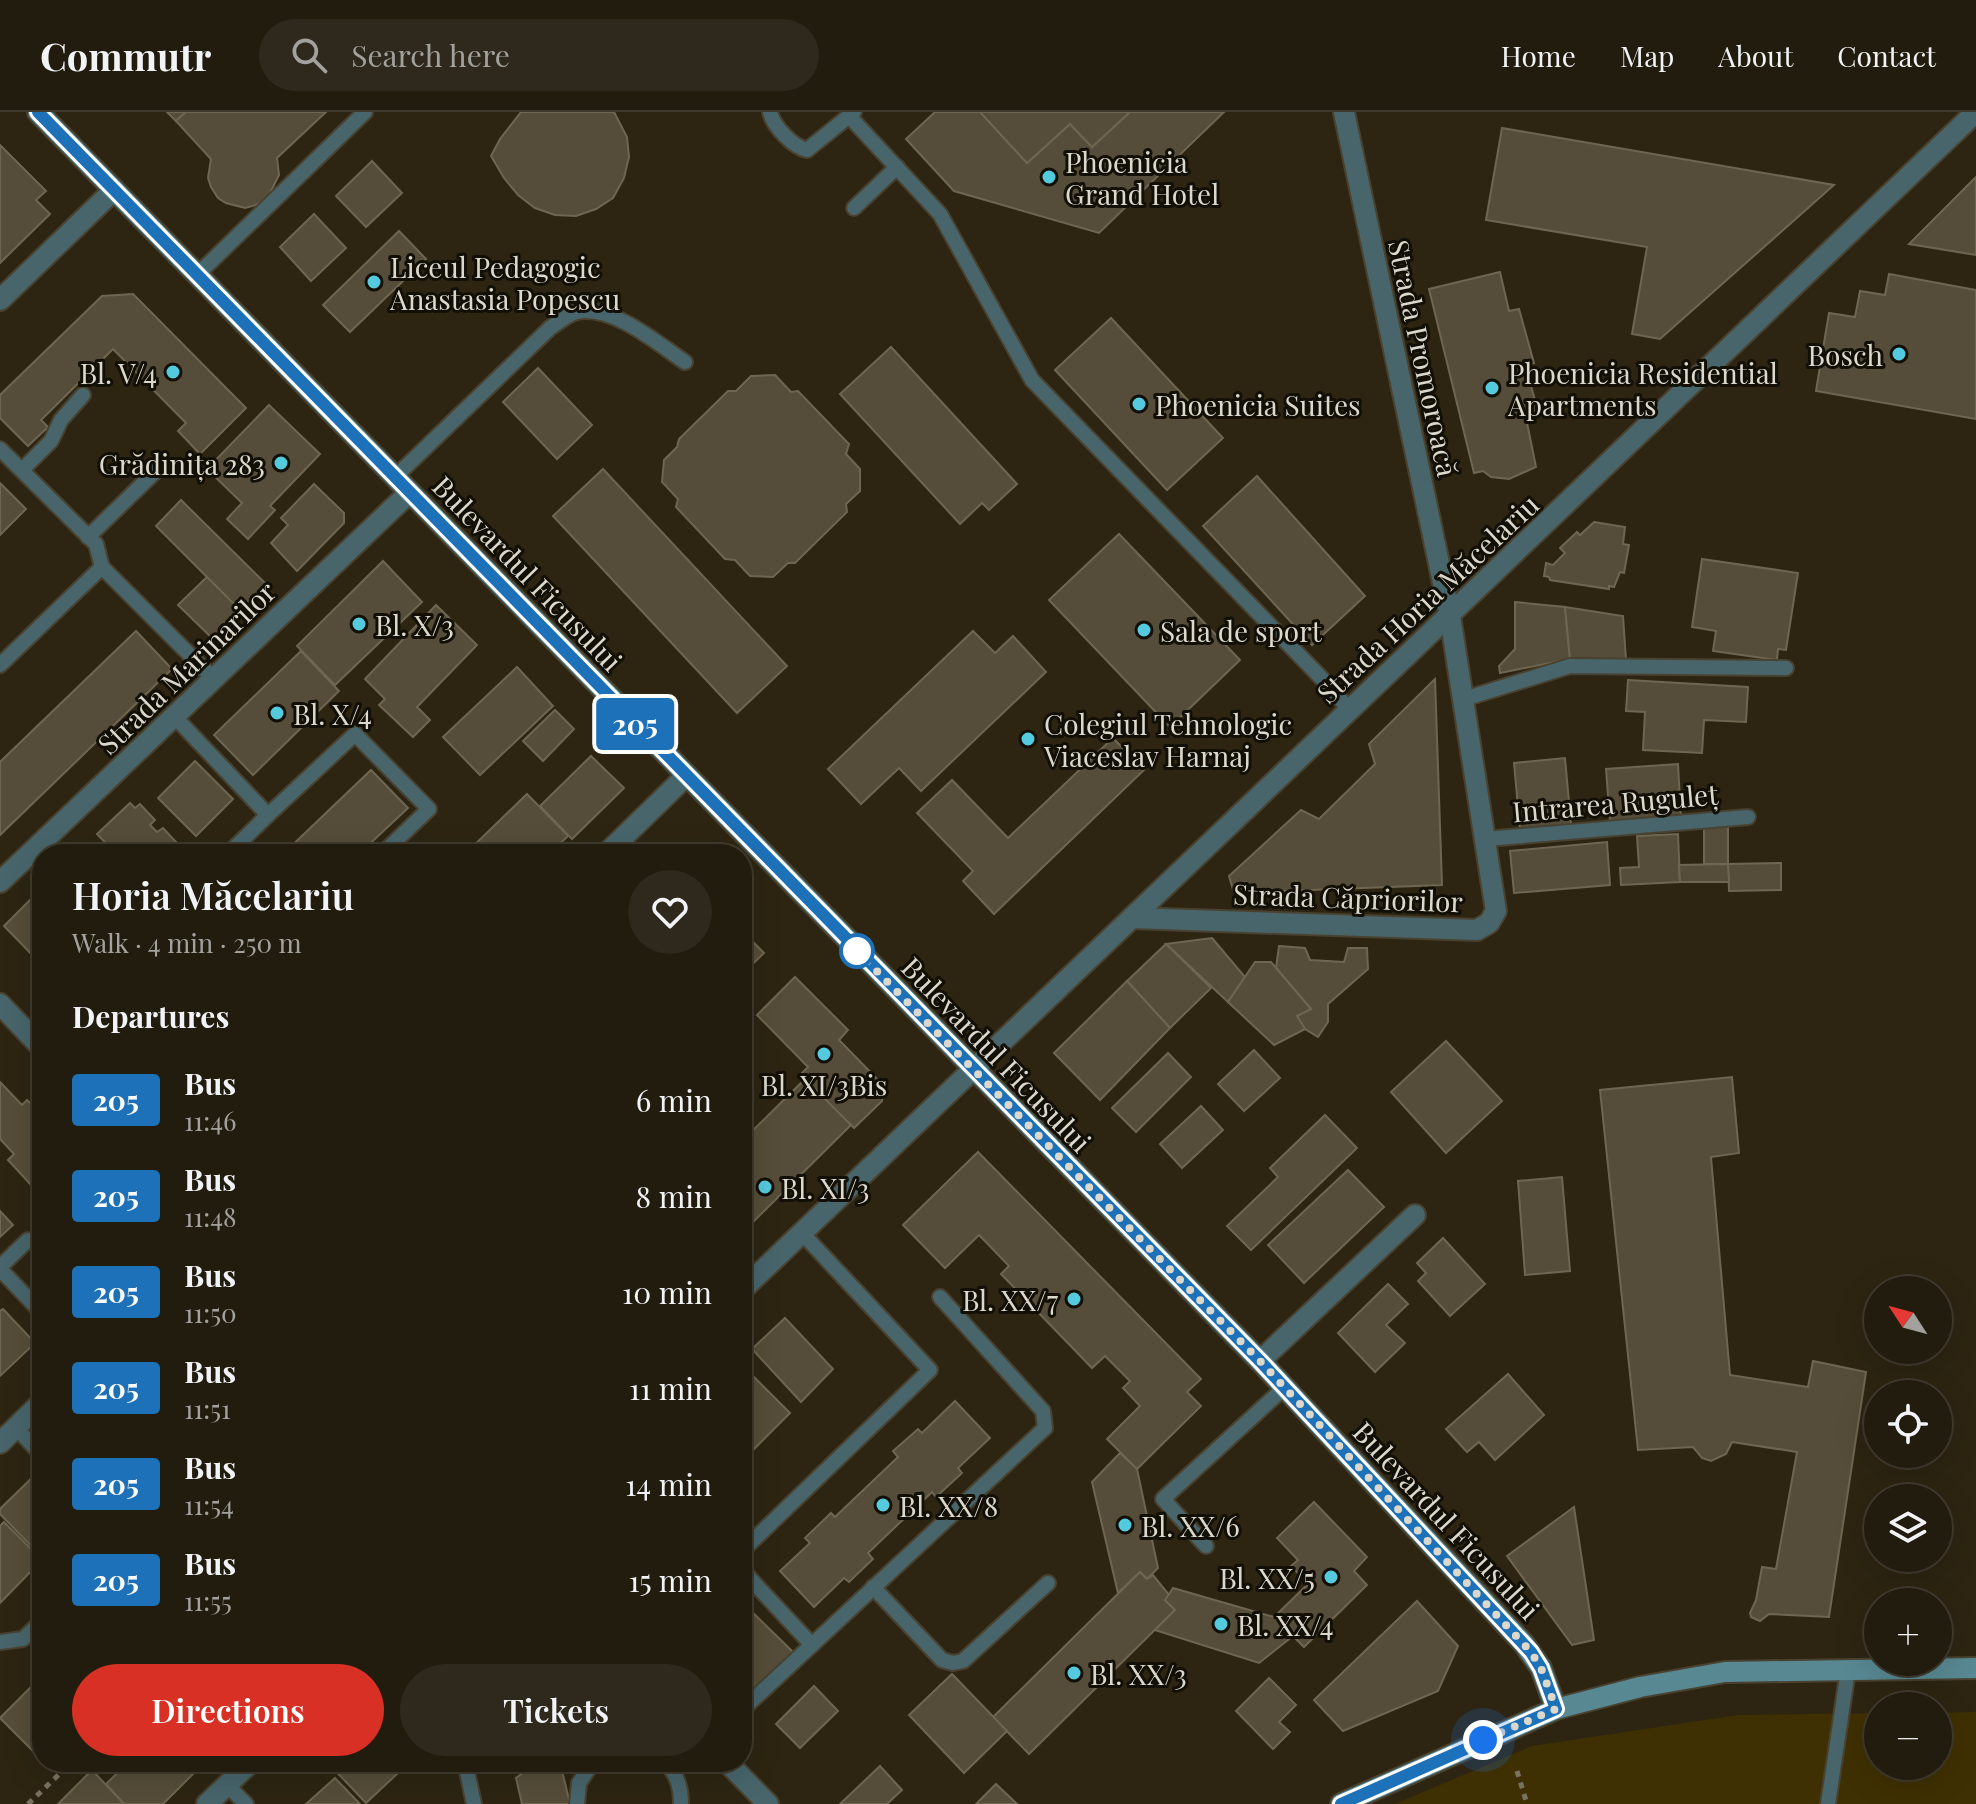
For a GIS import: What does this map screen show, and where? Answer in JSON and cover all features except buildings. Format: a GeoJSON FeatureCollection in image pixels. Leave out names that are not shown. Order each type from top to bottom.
{"type":"FeatureCollection","features":[{"type":"Feature","properties":{"kind":"street","name":"Bulevardul Ficusului"},"geometry":{"type":"LineString","coordinates":[[38,112],[1285,1387],[1524,1644],[1541,1668],[1556,1709]]}},
{"type":"Feature","properties":{"kind":"street","name":"Strada Promoroacă"},"geometry":{"type":"LineString","coordinates":[[1344,112],[1450,616]]}},
{"type":"Feature","properties":{"kind":"street","name":"Strada Horia Măcelariu"},"geometry":{"type":"LineString","coordinates":[[752,1280],[1976,112]]}},
{"type":"Feature","properties":{"kind":"street"},"geometry":{"type":"LineString","coordinates":[[0,300],[114,190]]}},
{"type":"Feature","properties":{"kind":"street","name":"Strada Marinarilor"},"geometry":{"type":"LineString","coordinates":[[40,844],[214,679],[402,485]]}},
{"type":"Feature","properties":{"kind":"street","name":"Strada Căpriorilor"},"geometry":{"type":"LineString","coordinates":[[1132,918],[1477,930],[1489,923],[1496,911],[1450,616]]}},
{"type":"Feature","properties":{"kind":"street"},"geometry":{"type":"LineString","coordinates":[[616,844],[686,776]]}},
{"type":"Feature","properties":{"kind":"street","name":"Strada Marinarilor"},"geometry":{"type":"LineString","coordinates":[[0,882],[32,851]]}},
{"type":"Feature","properties":{"kind":"street"},"geometry":{"type":"LineString","coordinates":[[0,1004],[32,1038]]}},
{"type":"Feature","properties":{"kind":"street"},"geometry":{"type":"LineString","coordinates":[[1260,1361],[1415,1215]]}},
{"type":"Feature","properties":{"kind":"street"},"geometry":{"type":"LineString","coordinates":[[0,1443],[32,1412]]}},
{"type":"Feature","properties":{"kind":"street"},"geometry":{"type":"LineString","coordinates":[[1341,1804],[1556,1709],[1691,1676],[1725,1672],[1976,1668]]}},
{"type":"Feature","properties":{"kind":"street"},"geometry":{"type":"LineString","coordinates":[[207,1804],[241,1772]]}},
{"type":"Feature","properties":{"kind":"street"},"geometry":{"type":"LineString","coordinates":[[737,1772],[768,1804]]}},
{"type":"Feature","properties":{"kind":"lane"},"geometry":{"type":"LineString","coordinates":[[197,275],[365,112]]}},
{"type":"Feature","properties":{"kind":"lane"},"geometry":{"type":"LineString","coordinates":[[770,112],[772,120],[799,148],[807,150],[852,114],[940,214],[1032,380],[1349,710]]}},
{"type":"Feature","properties":{"kind":"lane"},"geometry":{"type":"LineString","coordinates":[[854,208],[897,167]]}},
{"type":"Feature","properties":{"kind":"lane"},"geometry":{"type":"LineString","coordinates":[[402,485],[550,328],[576,312],[597,312],[625,321],[685,362]]}},
{"type":"Feature","properties":{"kind":"lane"},"geometry":{"type":"LineString","coordinates":[[22,470],[51,441],[61,420],[83,395]]}},
{"type":"Feature","properties":{"kind":"lane"},"geometry":{"type":"LineString","coordinates":[[0,449],[96,544],[102,567],[214,679]]}},
{"type":"Feature","properties":{"kind":"lane"},"geometry":{"type":"LineString","coordinates":[[88,537],[161,466]]}},
{"type":"Feature","properties":{"kind":"lane"},"geometry":{"type":"LineString","coordinates":[[0,665],[102,567]]}},
{"type":"Feature","properties":{"kind":"lane"},"geometry":{"type":"LineString","coordinates":[[1464,699],[1570,666],[1786,668]]}},
{"type":"Feature","properties":{"kind":"lane"},"geometry":{"type":"LineString","coordinates":[[174,716],[268,815]]}},
{"type":"Feature","properties":{"kind":"lane"},"geometry":{"type":"LineString","coordinates":[[238,844],[355,734],[429,809],[392,844]]}},
{"type":"Feature","properties":{"kind":"lane","name":"Intrarea Ruguleț"},"geometry":{"type":"LineString","coordinates":[[1486,839],[1748,817]]}},
{"type":"Feature","properties":{"kind":"lane"},"geometry":{"type":"LineString","coordinates":[[752,1541],[930,1370],[802,1233]]}},
{"type":"Feature","properties":{"kind":"lane"},"geometry":{"type":"LineString","coordinates":[[28,1240],[0,1268],[32,1302]]}},
{"type":"Feature","properties":{"kind":"lane"},"geometry":{"type":"LineString","coordinates":[[752,1701],[1045,1428],[1043,1411],[940,1297]]}},
{"type":"Feature","properties":{"kind":"lane"},"geometry":{"type":"LineString","coordinates":[[1206,1546],[1163,1499],[1285,1387]]}},
{"type":"Feature","properties":{"kind":"lane"},"geometry":{"type":"LineString","coordinates":[[16,1428],[32,1445]]}},
{"type":"Feature","properties":{"kind":"lane"},"geometry":{"type":"LineString","coordinates":[[752,1581],[812,1645]]}},
{"type":"Feature","properties":{"kind":"lane"},"geometry":{"type":"LineString","coordinates":[[873,1587],[942,1660],[953,1663],[963,1661],[1048,1583]]}},
{"type":"Feature","properties":{"kind":"lane"},"geometry":{"type":"LineString","coordinates":[[0,1642],[23,1639],[32,1630]]}},
{"type":"Feature","properties":{"kind":"lane"},"geometry":{"type":"LineString","coordinates":[[1828,1804],[1848,1670]]}},
{"type":"Feature","properties":{"kind":"lane"},"geometry":{"type":"LineString","coordinates":[[467,1772],[474,1804]]}},
{"type":"Feature","properties":{"kind":"lane"},"geometry":{"type":"LineString","coordinates":[[577,1804],[579,1783],[586,1772]]}},
{"type":"Feature","properties":{"kind":"lane"},"geometry":{"type":"LineString","coordinates":[[673,1772],[681,1791],[681,1804]]}},
{"type":"Feature","properties":{"kind":"lane"},"geometry":{"type":"LineString","coordinates":[[227,1785],[246,1804]]}},
{"type":"Feature","properties":{"kind":"path"},"geometry":{"type":"LineString","coordinates":[[1517,1771],[1527,1804]]}},
{"type":"Feature","properties":{"kind":"path"},"geometry":{"type":"LineString","coordinates":[[28,1804],[62,1772]]}},
{"type":"Feature","properties":{"kind":"shaded area"},"geometry":{"type":"Polygon","coordinates":[[[1976,1712],[1976,1804],[1395,1804],[1532,1746],[1738,1715],[1864,1713],[1864,1780],[1952,1780],[1952,1713],[1976,1712]]]}},
{"type":"Feature","properties":{"kind":"bus line","name":"205"},"geometry":{"type":"LineString","coordinates":[[38,112],[1260,1361],[1531,1652],[1541,1668],[1556,1709],[1341,1804]]}},
{"type":"Feature","properties":{"kind":"place","name":"Phoenicia Grand Hotel"},"geometry":{"type":"Point","coordinates":[1049,177]}},
{"type":"Feature","properties":{"kind":"place","name":"Liceul Pedagogic Anastasia Popescu"},"geometry":{"type":"Point","coordinates":[374,282]}},
{"type":"Feature","properties":{"kind":"place","name":"Bosch"},"geometry":{"type":"Point","coordinates":[1899,354]}},
{"type":"Feature","properties":{"kind":"place","name":"Bl. V/4"},"geometry":{"type":"Point","coordinates":[173,372]}},
{"type":"Feature","properties":{"kind":"place","name":"Phoenicia Residential Apartments"},"geometry":{"type":"Point","coordinates":[1492,388]}},
{"type":"Feature","properties":{"kind":"place","name":"Phoenicia Suites"},"geometry":{"type":"Point","coordinates":[1139,404]}},
{"type":"Feature","properties":{"kind":"place","name":"Grădinița 283"},"geometry":{"type":"Point","coordinates":[281,463]}},
{"type":"Feature","properties":{"kind":"place","name":"Bl. X/3"},"geometry":{"type":"Point","coordinates":[359,624]}},
{"type":"Feature","properties":{"kind":"place","name":"Sala de sport"},"geometry":{"type":"Point","coordinates":[1144,630]}},
{"type":"Feature","properties":{"kind":"place","name":"Bl. X/4"},"geometry":{"type":"Point","coordinates":[277,713]}},
{"type":"Feature","properties":{"kind":"place","name":"Colegiul Tehnologic Viaceslav Harnaj"},"geometry":{"type":"Point","coordinates":[1028,739]}},
{"type":"Feature","properties":{"kind":"place","name":"Bl. XI/3Bis"},"geometry":{"type":"Point","coordinates":[824,1054]}},
{"type":"Feature","properties":{"kind":"place","name":"Bl. XI/3"},"geometry":{"type":"Point","coordinates":[765,1187]}},
{"type":"Feature","properties":{"kind":"place","name":"Bl. XX/7"},"geometry":{"type":"Point","coordinates":[1074,1299]}},
{"type":"Feature","properties":{"kind":"place","name":"Bl. XX/8"},"geometry":{"type":"Point","coordinates":[883,1505]}},
{"type":"Feature","properties":{"kind":"place","name":"Bl. XX/6"},"geometry":{"type":"Point","coordinates":[1125,1525]}},
{"type":"Feature","properties":{"kind":"place","name":"Bl. XX/5"},"geometry":{"type":"Point","coordinates":[1331,1577]}},
{"type":"Feature","properties":{"kind":"place","name":"Bl. XX/4"},"geometry":{"type":"Point","coordinates":[1221,1624]}},
{"type":"Feature","properties":{"kind":"place","name":"Bl. XX/3"},"geometry":{"type":"Point","coordinates":[1074,1673]}},
{"type":"Feature","properties":{"kind":"route"},"geometry":{"type":"LineString","coordinates":[[857,951],[1260,1361],[1531,1652],[1541,1668],[1556,1709],[1483,1740]]}}]}
